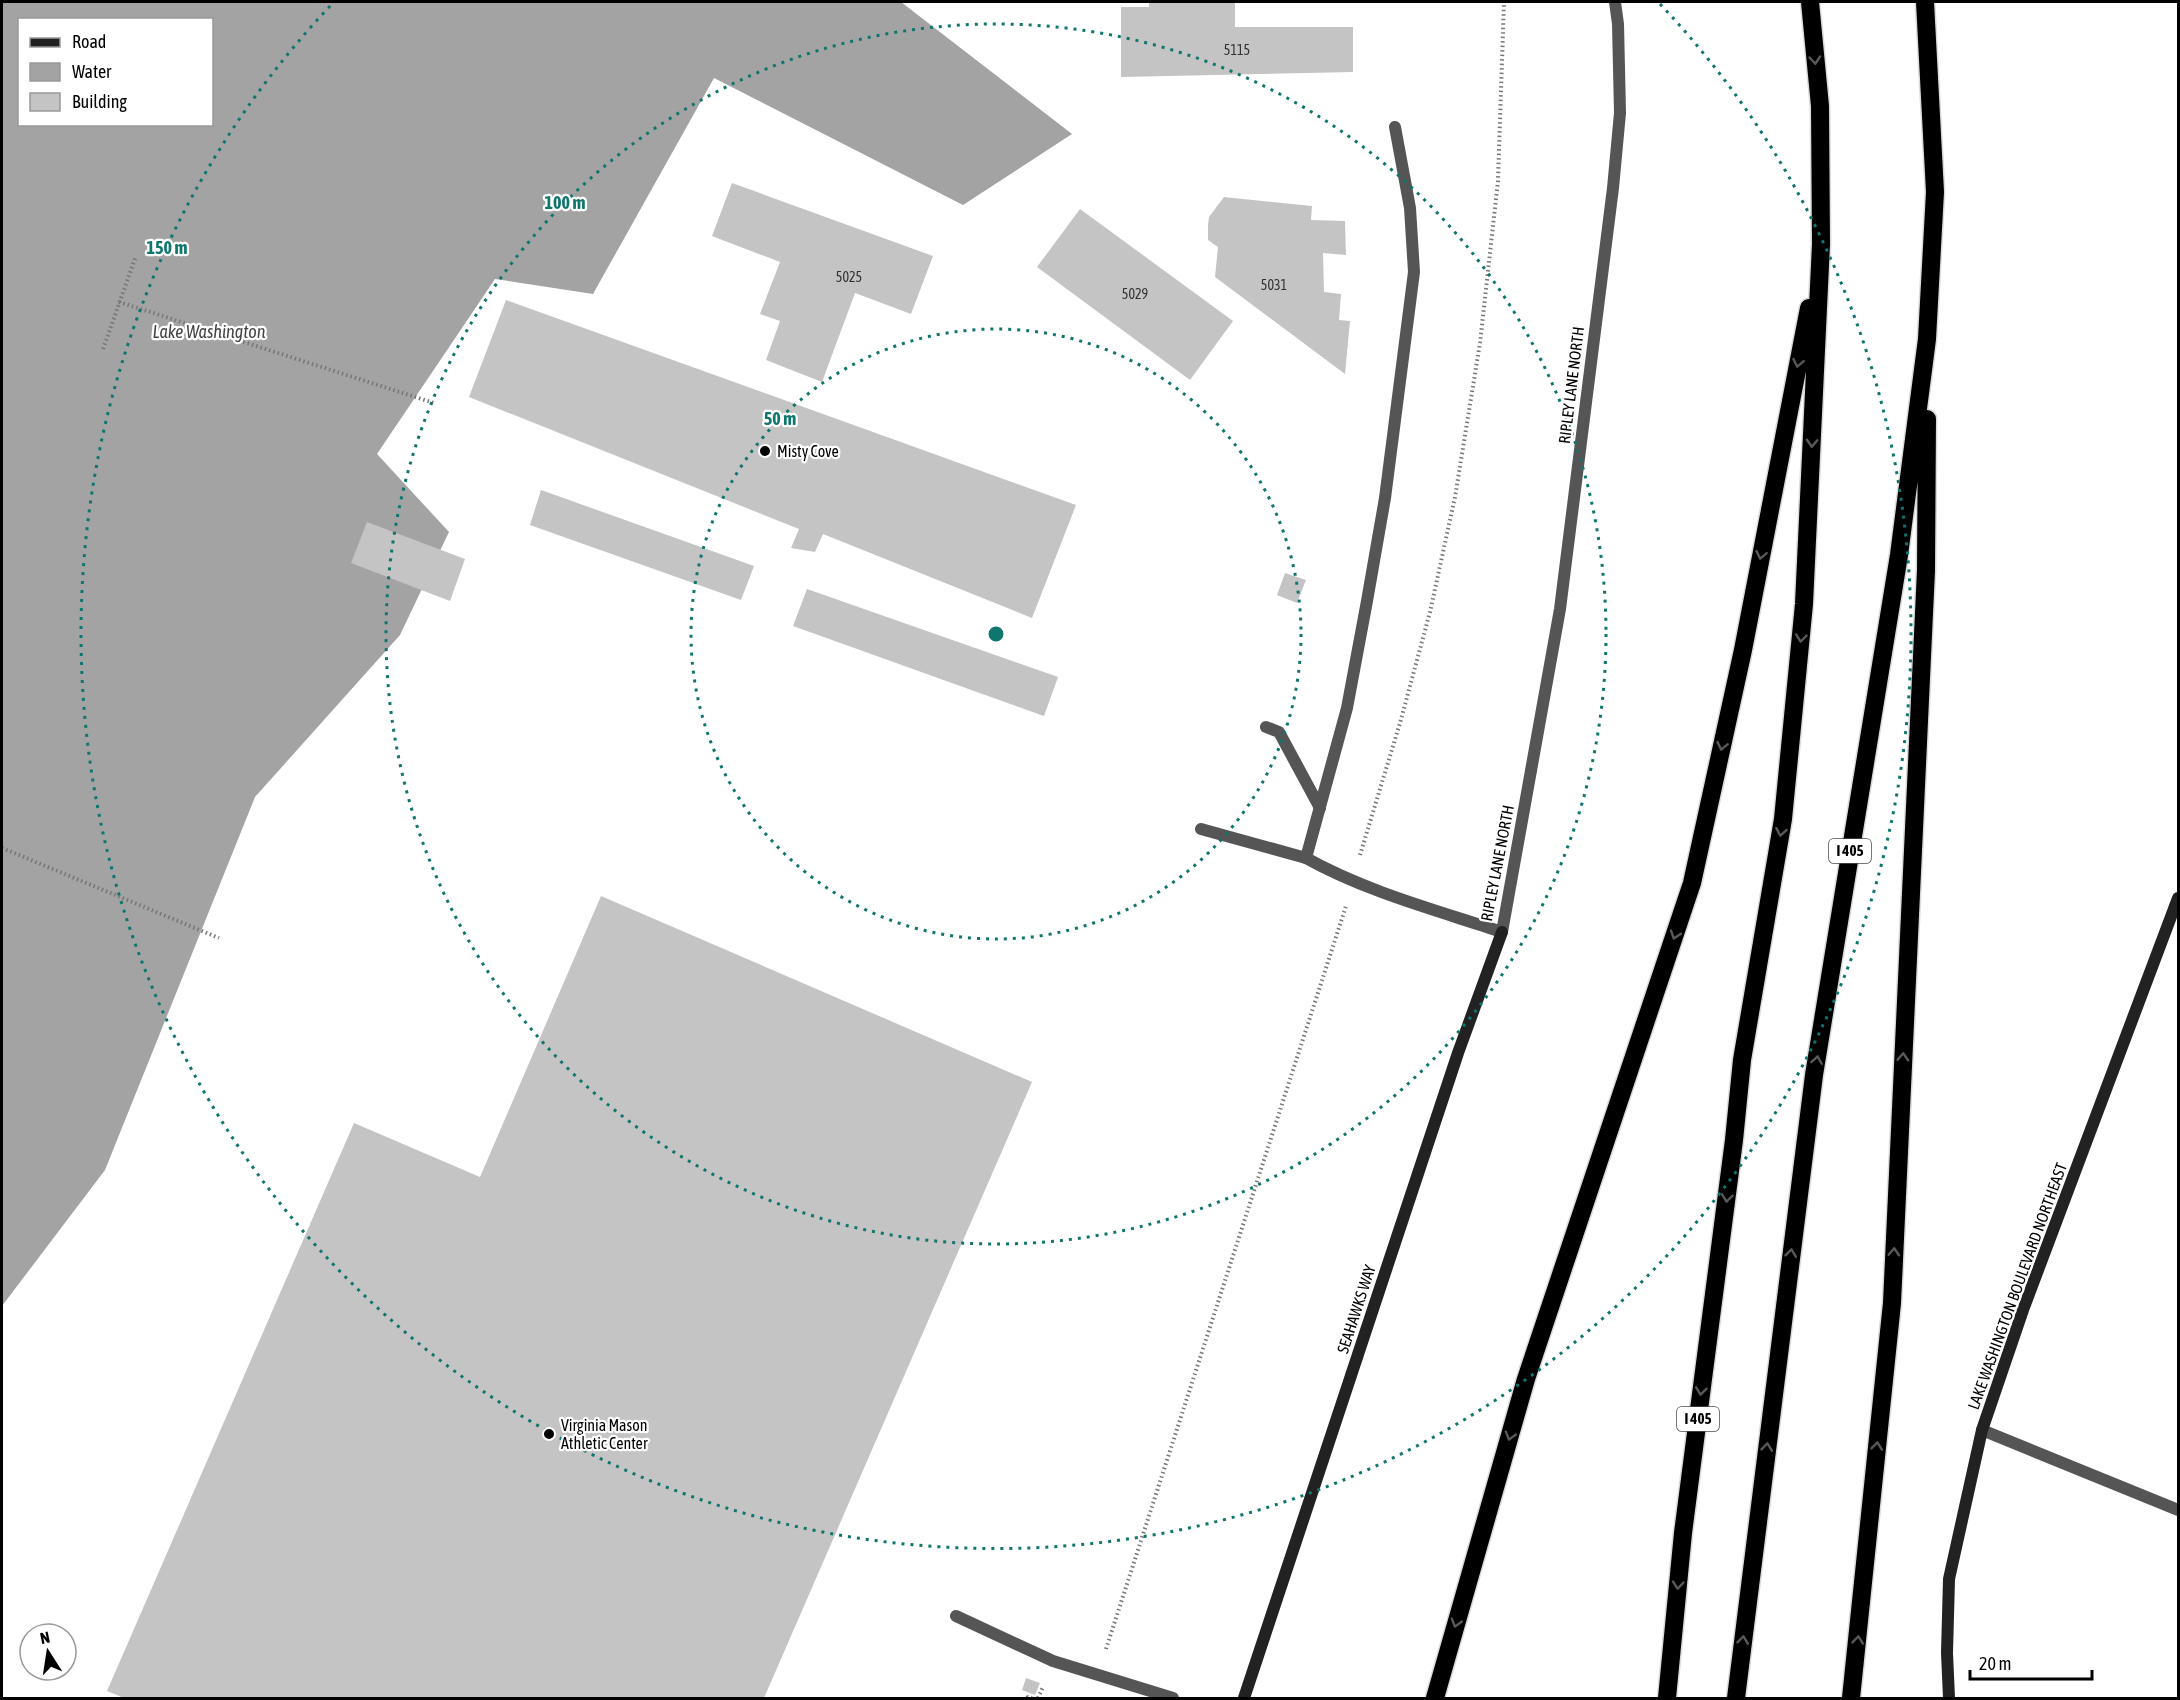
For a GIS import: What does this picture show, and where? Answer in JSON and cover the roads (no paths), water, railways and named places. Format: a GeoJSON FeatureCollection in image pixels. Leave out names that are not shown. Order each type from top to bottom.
{"type":"FeatureCollection","features":[{"type":"Feature","properties":{"kind":"highway","name":"I 405"},"geometry":{"type":"LineString","coordinates":[[1667,1698],[1683,1533],[1734,1140],[1742,1060],[1783,819],[1804,604],[1821,244],[1820,106],[1810,2]]}},
{"type":"Feature","properties":{"kind":"highway","name":"I 405"},"geometry":{"type":"LineString","coordinates":[[1736,1698],[1813,1087],[1899,555],[1927,339],[1935,192],[1924,2]]}},
{"type":"Feature","properties":{"kind":"highway"},"geometry":{"type":"LineString","coordinates":[[1435,1698],[1526,1379],[1692,883],[1743,650],[1821,244]]}},
{"type":"Feature","properties":{"kind":"highway"},"geometry":{"type":"LineString","coordinates":[[1851,1698],[1892,1303],[1926,570],[1927,339]]}},
{"type":"Feature","properties":{"kind":"main road","name":"LAKE WASHINGTON BOULEVARD NORTHEAST"},"geometry":{"type":"LineString","coordinates":[[1948,1698],[1949,1579],[1982,1430],[2024,1310],[2178,898]]}},
{"type":"Feature","properties":{"kind":"main road","name":"SEAHAWKS WAY"},"geometry":{"type":"LineString","coordinates":[[1244,1698],[1458,1053],[1502,932]]}},
{"type":"Feature","properties":{"kind":"street","name":"RIPLEY LANE NORTH"},"geometry":{"type":"LineString","coordinates":[[1202,829],[1306,858],[1331,872],[1377,891],[1502,932],[1560,609],[1613,188],[1620,113],[1618,24],[1615,2]]}},
{"type":"Feature","properties":{"kind":"street"},"geometry":{"type":"LineString","coordinates":[[1306,858],[1347,708],[1385,498],[1414,272],[1410,208],[1395,127]]}},
{"type":"Feature","properties":{"kind":"street"},"geometry":{"type":"LineString","coordinates":[[1266,727],[1279,732],[1320,808]]}},
{"type":"Feature","properties":{"kind":"street"},"geometry":{"type":"LineString","coordinates":[[1982,1430],[2178,1510]]}},
{"type":"Feature","properties":{"kind":"street"},"geometry":{"type":"LineString","coordinates":[[956,1617],[1053,1661],[1173,1698]]}},
{"type":"Feature","properties":{"kind":"water","name":"Lake Washington"},"geometry":{"type":"Polygon","coordinates":[[[2,2],[901,2],[1072,134],[963,205],[714,78],[593,294],[495,279],[377,454],[449,532],[400,635],[255,797],[105,1170],[2,1306],[2,2]]]}},
{"type":"Feature","properties":{"kind":"place","name":"Misty Cove"},"geometry":{"type":"Point","coordinates":[765,451]}},
{"type":"Feature","properties":{"kind":"place","name":"Virginia Mason Athletic Center"},"geometry":{"type":"Point","coordinates":[549,1434]}}]}
